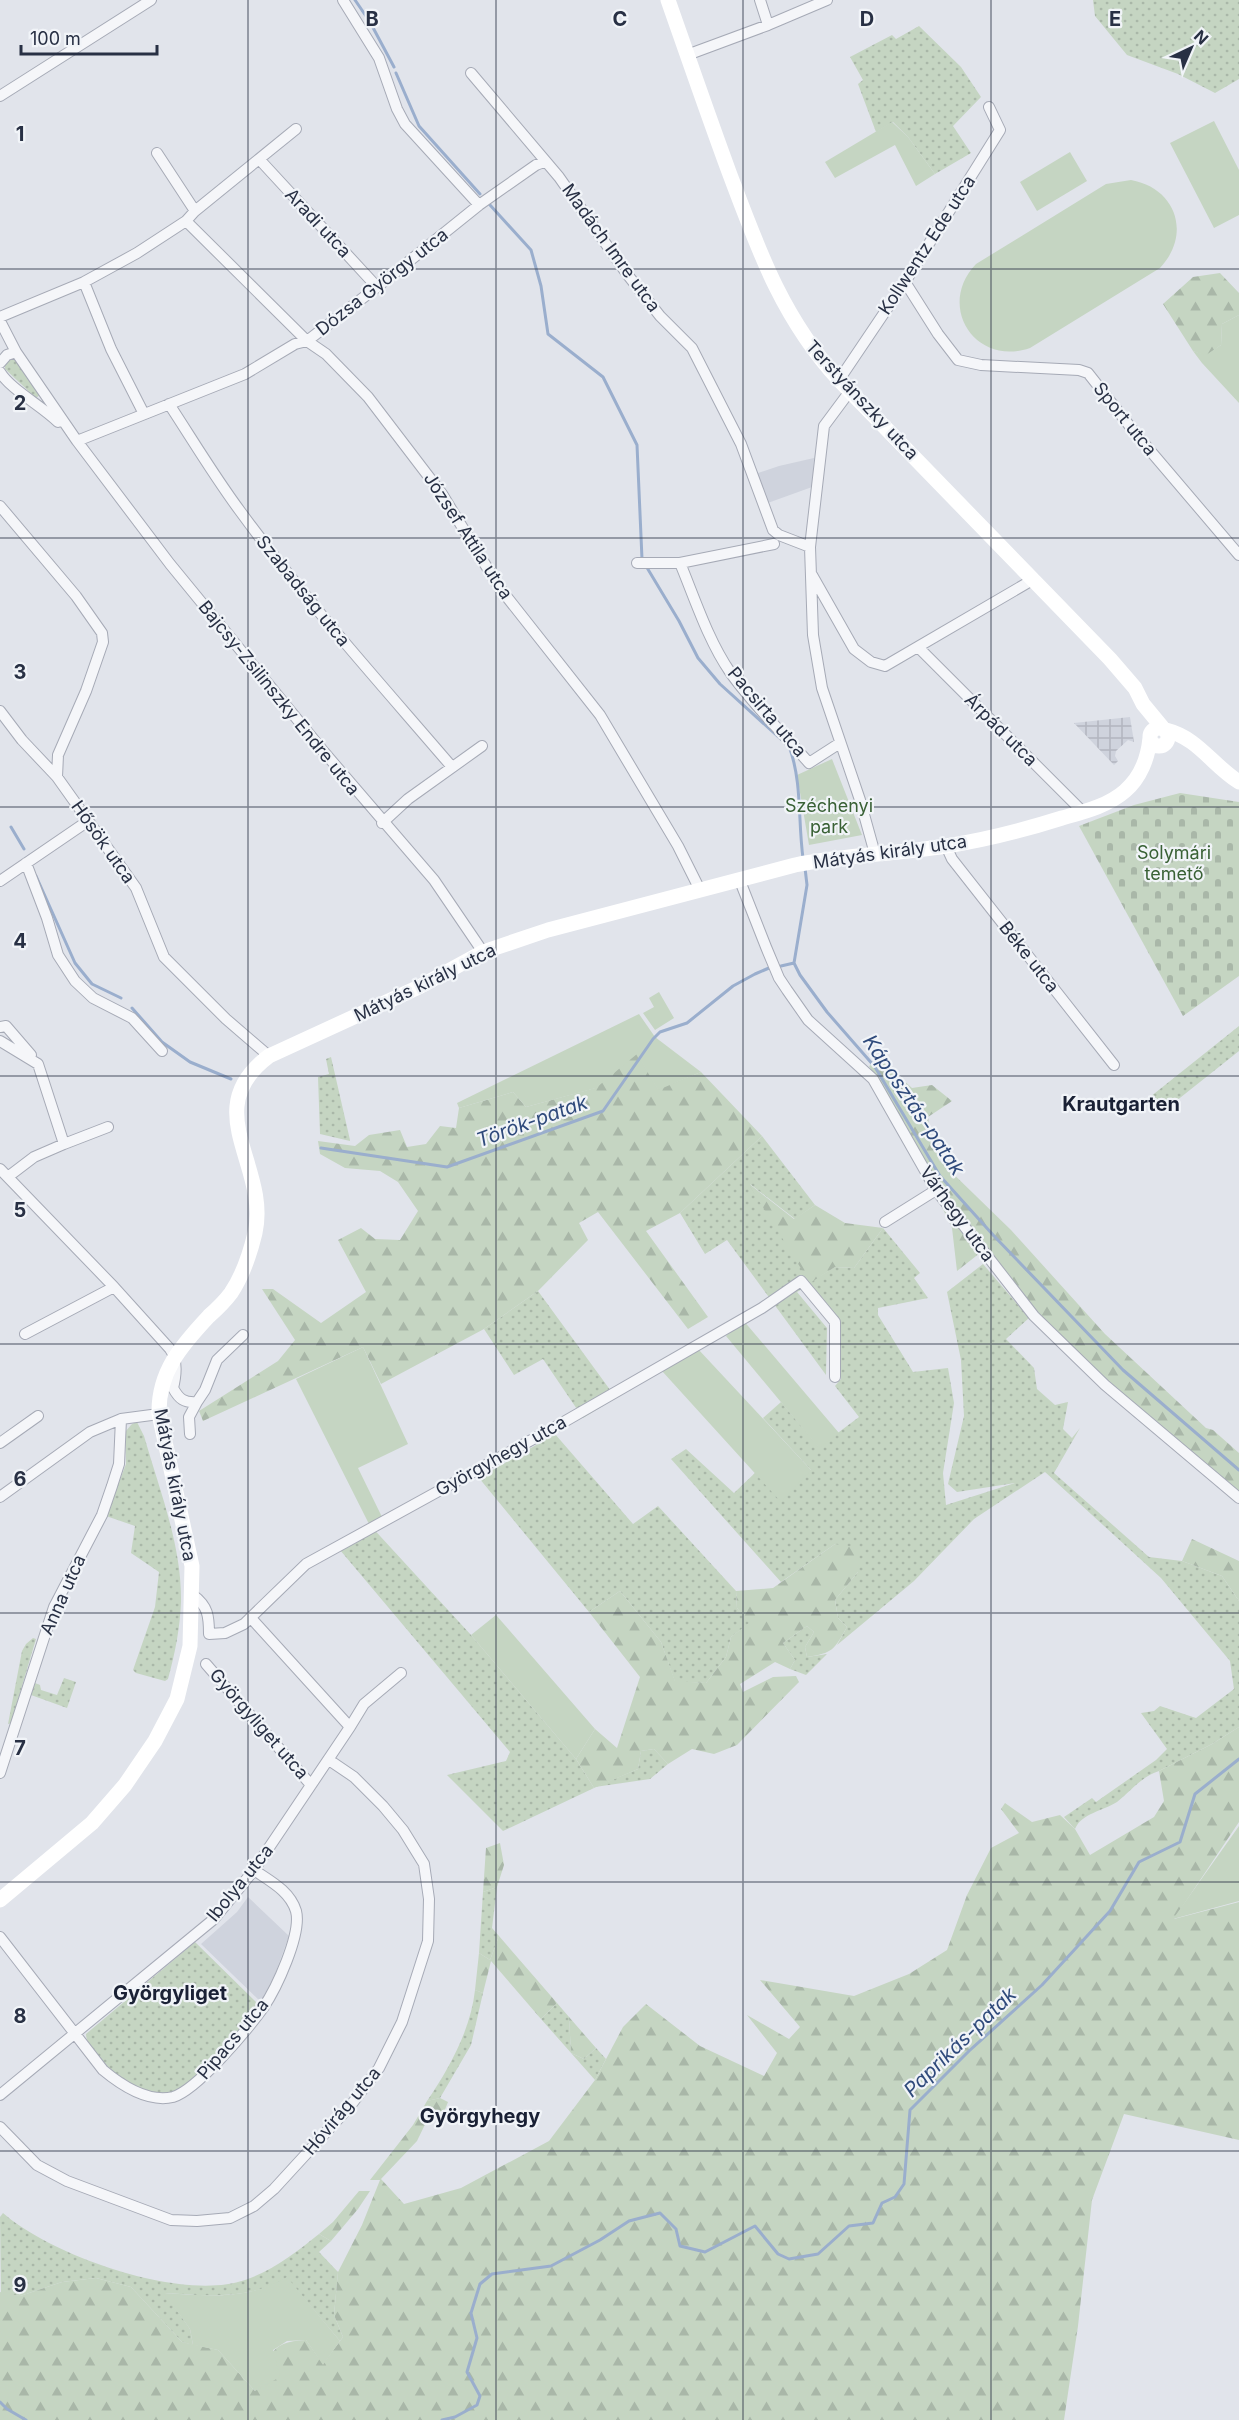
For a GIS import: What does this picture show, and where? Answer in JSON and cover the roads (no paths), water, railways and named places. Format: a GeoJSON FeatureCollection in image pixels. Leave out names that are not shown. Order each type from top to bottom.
{"type":"FeatureCollection","features":[{"type":"Feature","properties":{"kind":"main road","name":"Terstyánszky utca"},"geometry":{"type":"LineString","coordinates":[[668,0],[760,255],[796,326],[823,362],[850,392],[1126,676],[1159,737]]}},
{"type":"Feature","properties":{"kind":"main road","name":"Mátyás király utca"},"geometry":{"type":"LineString","coordinates":[[0,1900],[92,1823],[125,1785],[155,1741],[177,1699],[190,1646],[192,1566],[159,1414],[161,1386],[174,1355],[230,1294],[249,1255],[258,1204],[237,1121],[236,1104],[244,1080],[269,1056],[419,987],[483,952],[548,930],[795,865],[820,860],[946,846],[1005,834],[1083,812],[1125,791],[1142,768],[1149,750],[1159,737]]}},
{"type":"Feature","properties":{"kind":"main road"},"geometry":{"type":"LineString","coordinates":[[1159,737],[1197,744],[1217,765],[1239,782]]}},
{"type":"Feature","properties":{"kind":"street"},"geometry":{"type":"LineString","coordinates":[[0,96],[152,0]]}},
{"type":"Feature","properties":{"kind":"street"},"geometry":{"type":"LineString","coordinates":[[343,0],[379,58],[397,109],[405,124],[479,205]]}},
{"type":"Feature","properties":{"kind":"street"},"geometry":{"type":"LineString","coordinates":[[760,0],[768,25]]}},
{"type":"Feature","properties":{"kind":"street"},"geometry":{"type":"LineString","coordinates":[[687,55],[827,0]]}},
{"type":"Feature","properties":{"kind":"street","name":"Madách Imre utca"},"geometry":{"type":"LineString","coordinates":[[471,73],[559,177],[627,274],[660,316],[692,348],[741,444],[773,530],[778,535],[810,547]]}},
{"type":"Feature","properties":{"kind":"street","name":"Kollwentz Ede utca"},"geometry":{"type":"LineString","coordinates":[[839,380],[905,282],[1000,129],[989,106]]}},
{"type":"Feature","properties":{"kind":"street"},"geometry":{"type":"LineString","coordinates":[[77,441],[16,352],[0,319],[84,282],[137,253],[186,221],[195,211],[296,129]]}},
{"type":"Feature","properties":{"kind":"street"},"geometry":{"type":"LineString","coordinates":[[157,153],[195,211]]}},
{"type":"Feature","properties":{"kind":"street","name":"Aradi utca"},"geometry":{"type":"LineString","coordinates":[[259,159],[377,287]]}},
{"type":"Feature","properties":{"kind":"street","name":"Dózsa György utca"},"geometry":{"type":"LineString","coordinates":[[77,441],[245,374],[295,344],[307,340],[479,205],[536,165],[544,162]]}},
{"type":"Feature","properties":{"kind":"street","name":"József Attila utca"},"geometry":{"type":"LineString","coordinates":[[186,221],[307,340],[326,354],[369,397],[442,494],[499,587],[600,715],[678,846],[700,890]]}},
{"type":"Feature","properties":{"kind":"street"},"geometry":{"type":"LineString","coordinates":[[84,282],[111,349],[144,414]]}},
{"type":"Feature","properties":{"kind":"street","name":"Sport utca"},"geometry":{"type":"LineString","coordinates":[[905,282],[958,360],[981,365],[1079,370],[1088,373],[1136,434],[1239,555]]}},
{"type":"Feature","properties":{"kind":"street"},"geometry":{"type":"LineString","coordinates":[[0,363],[7,355],[16,352]]}},
{"type":"Feature","properties":{"kind":"street"},"geometry":{"type":"LineString","coordinates":[[0,372],[8,382],[40,405],[77,441]]}},
{"type":"Feature","properties":{"kind":"street"},"geometry":{"type":"LineString","coordinates":[[850,392],[824,426],[810,547],[813,635],[822,688],[860,800],[875,854]]}},
{"type":"Feature","properties":{"kind":"street","name":"Szabadság utca"},"geometry":{"type":"LineString","coordinates":[[169,404],[238,509],[282,566],[452,767]]}},
{"type":"Feature","properties":{"kind":"street","name":"Bajcsy-Zsilinszky Endre utca"},"geometry":{"type":"LineString","coordinates":[[77,441],[170,564],[382,823],[434,880],[483,952]]}},
{"type":"Feature","properties":{"kind":"street"},"geometry":{"type":"LineString","coordinates":[[0,506],[75,596],[102,633],[103,642],[86,691],[58,755],[57,777]]}},
{"type":"Feature","properties":{"kind":"street"},"geometry":{"type":"LineString","coordinates":[[637,563],[681,563],[774,544]]}},
{"type":"Feature","properties":{"kind":"street","name":"Pacsirta utca"},"geometry":{"type":"LineString","coordinates":[[681,563],[701,615],[719,653],[729,671],[757,705],[809,763],[840,743]]}},
{"type":"Feature","properties":{"kind":"street"},"geometry":{"type":"LineString","coordinates":[[812,574],[855,649],[871,662],[885,666],[1034,579]]}},
{"type":"Feature","properties":{"kind":"street","name":"Árpád utca"},"geometry":{"type":"LineString","coordinates":[[919,648],[1083,812]]}},
{"type":"Feature","properties":{"kind":"street","name":"Hősök utca"},"geometry":{"type":"LineString","coordinates":[[0,711],[22,740],[57,777],[136,888],[164,957],[226,1019],[269,1056]]}},
{"type":"Feature","properties":{"kind":"street"},"geometry":{"type":"LineString","coordinates":[[382,823],[408,799],[482,746]]}},
{"type":"Feature","properties":{"kind":"street"},"geometry":{"type":"LineString","coordinates":[[0,881],[88,821]]}},
{"type":"Feature","properties":{"kind":"street","name":"Béke utca"},"geometry":{"type":"LineString","coordinates":[[946,846],[952,859],[1114,1065]]}},
{"type":"Feature","properties":{"kind":"street"},"geometry":{"type":"LineString","coordinates":[[26,863],[58,955],[75,981],[93,998],[132,1018],[162,1051]]}},
{"type":"Feature","properties":{"kind":"street","name":"Várhegy utca"},"geometry":{"type":"LineString","coordinates":[[740,881],[779,978],[808,1020],[873,1079],[936,1190],[1034,1316],[1105,1385],[1239,1498]]}},
{"type":"Feature","properties":{"kind":"street"},"geometry":{"type":"LineString","coordinates":[[0,1027],[6,1026],[38,1064],[64,1144]]}},
{"type":"Feature","properties":{"kind":"street"},"geometry":{"type":"LineString","coordinates":[[0,1041],[38,1064]]}},
{"type":"Feature","properties":{"kind":"street"},"geometry":{"type":"LineString","coordinates":[[108,1127],[64,1144],[4,1172],[114,1287],[174,1355],[176,1377],[173,1388],[179,1399],[196,1402]]}},
{"type":"Feature","properties":{"kind":"street"},"geometry":{"type":"LineString","coordinates":[[885,1222],[936,1190]]}},
{"type":"Feature","properties":{"kind":"street","name":"Györgyhegy utca"},"geometry":{"type":"LineString","coordinates":[[193,1595],[206,1607],[209,1634],[234,1630],[251,1618],[306,1564],[555,1427],[762,1308],[801,1281],[835,1322],[835,1377]]}},
{"type":"Feature","properties":{"kind":"street"},"geometry":{"type":"LineString","coordinates":[[25,1334],[114,1287]]}},
{"type":"Feature","properties":{"kind":"street"},"geometry":{"type":"LineString","coordinates":[[190,1434],[189,1417],[196,1402],[206,1390],[217,1360],[243,1335]]}},
{"type":"Feature","properties":{"kind":"street"},"geometry":{"type":"LineString","coordinates":[[0,1497],[90,1432],[121,1419],[159,1414]]}},
{"type":"Feature","properties":{"kind":"street"},"geometry":{"type":"LineString","coordinates":[[0,1443],[38,1416]]}},
{"type":"Feature","properties":{"kind":"street","name":"Anna utca"},"geometry":{"type":"LineString","coordinates":[[0,1773],[54,1607],[102,1515],[112,1486],[119,1464],[121,1419]]}},
{"type":"Feature","properties":{"kind":"street"},"geometry":{"type":"LineString","coordinates":[[251,1618],[350,1727],[364,1704],[401,1673]]}},
{"type":"Feature","properties":{"kind":"street","name":"Györgyliget utca"},"geometry":{"type":"LineString","coordinates":[[206,1664],[311,1785]]}},
{"type":"Feature","properties":{"kind":"street","name":"Györgyliget utca"},"geometry":{"type":"LineString","coordinates":[[329,1760],[350,1727]]}},
{"type":"Feature","properties":{"kind":"street","name":"Ibolya utca"},"geometry":{"type":"LineString","coordinates":[[0,2095],[76,2035],[214,1919],[254,1870],[329,1760]]}},
{"type":"Feature","properties":{"kind":"street","name":"Hóvirág utca"},"geometry":{"type":"LineString","coordinates":[[0,2127],[37,2164],[67,2181],[171,2220],[197,2222],[230,2218],[254,2206],[274,2189],[351,2105],[379,2068],[402,2022],[428,1941],[429,1899],[424,1864],[403,1830],[354,1777],[329,1760]]}},
{"type":"Feature","properties":{"kind":"street","name":"Pipacs utca"},"geometry":{"type":"LineString","coordinates":[[76,2035],[103,2070],[119,2084],[132,2091],[164,2098],[186,2091],[211,2068],[263,2007],[289,1958],[297,1913],[292,1901],[281,1889],[254,1870]]}},
{"type":"Feature","properties":{"kind":"street"},"geometry":{"type":"LineString","coordinates":[[0,1937],[76,2035]]}},
{"type":"Feature","properties":{"kind":"waterway","name":"Káposztás-patak"},"geometry":{"type":"LineString","coordinates":[[355,0],[370,22],[394,67]]}},
{"type":"Feature","properties":{"kind":"waterway","name":"Káposztás-patak"},"geometry":{"type":"LineString","coordinates":[[396,73],[419,126],[480,194]]}},
{"type":"Feature","properties":{"kind":"waterway","name":"Káposztás-patak"},"geometry":{"type":"LineString","coordinates":[[490,205],[531,250],[541,286],[548,334],[603,377],[637,445],[642,559]]}},
{"type":"Feature","properties":{"kind":"waterway","name":"Káposztás-patak"},"geometry":{"type":"LineString","coordinates":[[646,566],[698,658],[720,684],[784,742]]}},
{"type":"Feature","properties":{"kind":"waterway","name":"Káposztás-patak"},"geometry":{"type":"LineString","coordinates":[[790,749],[798,789],[803,858]]}},
{"type":"Feature","properties":{"kind":"waterway","name":"Török-patak"},"geometry":{"type":"LineString","coordinates":[[11,827],[24,849]]}},
{"type":"Feature","properties":{"kind":"waterway","name":"Káposztás-patak"},"geometry":{"type":"LineString","coordinates":[[805,868],[807,885],[794,963],[827,1012],[875,1067],[940,1176],[994,1236],[1123,1370],[1239,1470]]}},
{"type":"Feature","properties":{"kind":"waterway","name":"Török-patak"},"geometry":{"type":"LineString","coordinates":[[36,876],[75,963],[92,984],[121,998]]}},
{"type":"Feature","properties":{"kind":"waterway","name":"Török-patak"},"geometry":{"type":"LineString","coordinates":[[781,966],[794,963]]}},
{"type":"Feature","properties":{"kind":"waterway","name":"Török-patak"},"geometry":{"type":"LineString","coordinates":[[321,1148],[447,1167],[603,1111],[660,1032],[687,1023],[733,986],[769,968]]}},
{"type":"Feature","properties":{"kind":"waterway","name":"Török-patak"},"geometry":{"type":"LineString","coordinates":[[132,1008],[162,1042],[190,1062],[231,1079]]}},
{"type":"Feature","properties":{"kind":"waterway","name":"Paprikás-patak"},"geometry":{"type":"LineString","coordinates":[[442,2420],[455,2417],[477,2405],[480,2396],[467,2372],[477,2338],[471,2313],[480,2284],[492,2274],[551,2266],[600,2240],[629,2221],[660,2213],[676,2229],[680,2246],[705,2252],[755,2226],[778,2254],[789,2259],[818,2254],[849,2226],[873,2223],[882,2203],[895,2197],[904,2184],[910,2110],[969,2051],[1042,1985],[1110,1911],[1139,1862],[1180,1842],[1195,1794],[1239,1759]]}},
{"type":"Feature","properties":{"kind":"waterway","name":"Paprikás-patak"},"geometry":{"type":"LineString","coordinates":[[0,2402],[26,2420]]}},
{"type":"Feature","properties":{"kind":"district","name":"Krautgarten"},"geometry":{"type":"Point","coordinates":[1121,1104]}},
{"type":"Feature","properties":{"kind":"district","name":"Györgyliget"},"geometry":{"type":"Point","coordinates":[170,1993]}},
{"type":"Feature","properties":{"kind":"district","name":"Györgyhegy"},"geometry":{"type":"Point","coordinates":[480,2116]}},
{"type":"Feature","properties":{"kind":"park label","name":"Széchenyi park"},"geometry":{"type":"Point","coordinates":[829,816]}},
{"type":"Feature","properties":{"kind":"park label","name":"Solymári temető"},"geometry":{"type":"Point","coordinates":[1174,863]}}]}
